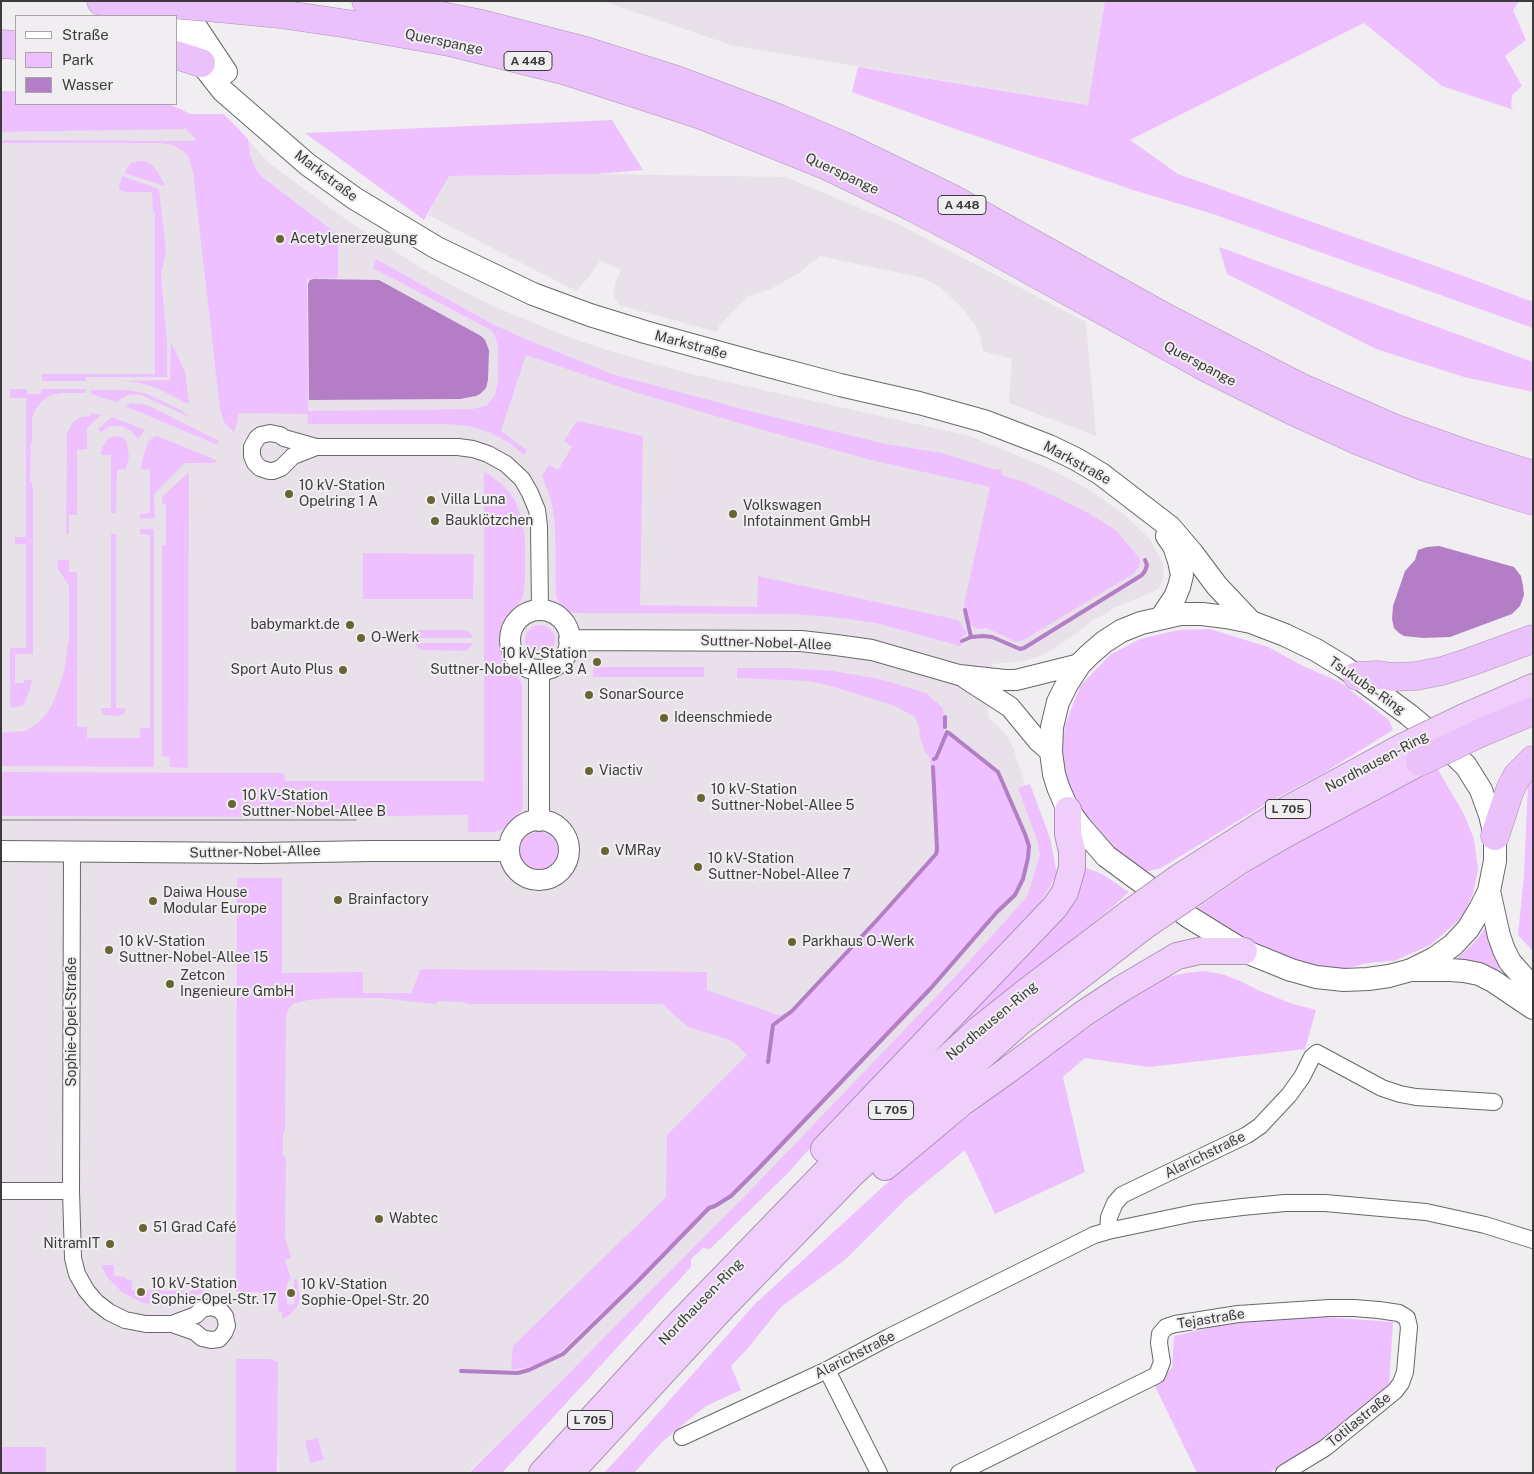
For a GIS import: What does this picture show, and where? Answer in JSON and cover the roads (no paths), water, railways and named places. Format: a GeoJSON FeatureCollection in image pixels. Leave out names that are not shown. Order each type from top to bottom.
{"type":"FeatureCollection","features":[{"type":"Feature","properties":{"kind":"highway","name":"Querspange"},"geometry":{"type":"LineString","coordinates":[[101,1],[158,7],[218,8],[348,24],[449,42],[566,71],[701,115],[825,165],[914,208],[977,240],[1207,368],[1293,411],[1358,440],[1425,466],[1494,490],[1533,501]]}},
{"type":"Feature","properties":{"kind":"highway","name":"Querspange"},"geometry":{"type":"LineString","coordinates":[[366,1],[482,24],[586,51],[677,80],[778,118],[844,146],[951,198],[1168,319],[1298,386],[1396,429],[1533,475]]}},
{"type":"Feature","properties":{"kind":"highway"},"geometry":{"type":"LineString","coordinates":[[1,44],[15,45]]}},
{"type":"Feature","properties":{"kind":"highway"},"geometry":{"type":"LineString","coordinates":[[1357,676],[1378,674],[1392,677],[1416,676],[1442,671],[1533,639]]}},
{"type":"Feature","properties":{"kind":"highway","name":"L 705"},"geometry":{"type":"LineString","coordinates":[[1411,754],[1472,725],[1533,688]]}},
{"type":"Feature","properties":{"kind":"highway","name":"L 705"},"geometry":{"type":"LineString","coordinates":[[1472,725],[1533,711]]}},
{"type":"Feature","properties":{"kind":"highway","name":"Nordhausen-Ring"},"geometry":{"type":"LineString","coordinates":[[542,1473],[674,1328],[859,1138],[977,1031],[1187,884],[1238,862],[1411,754]]}},
{"type":"Feature","properties":{"kind":"highway"},"geometry":{"type":"LineString","coordinates":[[1495,836],[1510,790],[1517,776],[1533,760]]}},
{"type":"Feature","properties":{"kind":"highway"},"geometry":{"type":"LineString","coordinates":[[674,1328],[819,1154],[1055,907],[1065,892],[1072,868],[1072,851],[1068,834],[1068,810]]}},
{"type":"Feature","properties":{"kind":"highway","name":"Nordhausen-Ring"},"geometry":{"type":"LineString","coordinates":[[570,1473],[724,1306],[852,1174],[920,1111],[1137,920]]}},
{"type":"Feature","properties":{"kind":"highway"},"geometry":{"type":"LineString","coordinates":[[724,1306],[963,1102],[1083,1014],[1177,956],[1199,951],[1244,951]]}},
{"type":"Feature","properties":{"kind":"main road","name":"Markstraße"},"geometry":{"type":"LineString","coordinates":[[183,1],[194,24],[254,117]]}},
{"type":"Feature","properties":{"kind":"main road","name":"Markstraße"},"geometry":{"type":"LineString","coordinates":[[178,34],[188,59],[307,164],[354,198],[438,248],[533,294],[590,315],[645,332],[840,385],[919,403],[993,424],[1049,446],[1076,459],[1117,485],[1170,527],[1217,586],[1251,622]]}},
{"type":"Feature","properties":{"kind":"main road","name":"Markstraße"},"geometry":{"type":"LineString","coordinates":[[1153,514],[1174,546],[1182,575],[1175,597],[1161,618]]}},
{"type":"Feature","properties":{"kind":"main road","name":"Tsukuba-Ring"},"geometry":{"type":"LineString","coordinates":[[1180,614],[1202,614],[1251,622],[1285,635],[1316,650],[1357,676],[1439,740],[1466,766],[1481,790],[1495,836],[1495,861],[1489,891],[1468,929],[1453,945],[1435,958],[1411,970],[1368,979],[1344,980],[1316,977],[1291,970],[1244,951],[1189,918],[1106,856],[1068,810],[1058,787],[1051,752],[1052,727],[1058,702],[1067,684],[1089,654],[1120,631],[1141,623],[1180,614]]}},
{"type":"Feature","properties":{"kind":"main road"},"geometry":{"type":"LineString","coordinates":[[1489,891],[1504,950],[1510,962],[1533,988]]}},
{"type":"Feature","properties":{"kind":"main road"},"geometry":{"type":"LineString","coordinates":[[1411,970],[1450,970],[1479,974],[1493,981],[1533,1008]]}},
{"type":"Feature","properties":{"kind":"street"},"geometry":{"type":"LineString","coordinates":[[316,447],[288,460],[281,468],[269,471],[257,466],[252,456],[253,443],[261,435],[275,433],[284,438],[316,447],[458,447],[473,449],[488,454],[506,464],[522,479],[537,510],[539,526],[540,610]]}},
{"type":"Feature","properties":{"kind":"street"},"geometry":{"type":"LineString","coordinates":[[540,610],[547,611],[561,619],[566,625],[570,640],[564,658],[548,669],[539,670],[529,668],[516,658],[510,641],[511,631],[515,623],[522,616],[540,610]]}},
{"type":"Feature","properties":{"kind":"street","name":"Suttner-Nobel-Allee"},"geometry":{"type":"LineString","coordinates":[[570,640],[810,642],[872,650],[959,675],[1005,680],[1016,680],[1080,664]]}},
{"type":"Feature","properties":{"kind":"street"},"geometry":{"type":"LineString","coordinates":[[539,670],[539,821]]}},
{"type":"Feature","properties":{"kind":"street","name":"Suttner-Nobel-Allee"},"geometry":{"type":"LineString","coordinates":[[959,675],[1010,707],[1038,741],[1051,752]]}},
{"type":"Feature","properties":{"kind":"street"},"geometry":{"type":"LineString","coordinates":[[539,821],[554,825],[565,836],[568,851],[564,866],[560,872],[546,879],[531,879],[518,871],[513,865],[509,851],[510,842],[513,835],[524,824],[539,821]]}},
{"type":"Feature","properties":{"kind":"street","name":"Suttner-Nobel-Allee"},"geometry":{"type":"LineString","coordinates":[[1,851],[260,853],[380,850],[509,851]]}},
{"type":"Feature","properties":{"kind":"street","name":"Sophie-Opel-Straße"},"geometry":{"type":"LineString","coordinates":[[72,853],[71,1191],[73,1258],[77,1274],[86,1290],[96,1302],[109,1312],[125,1320],[146,1324],[172,1324]]}},
{"type":"Feature","properties":{"kind":"street","name":"Alarichstraße"},"geometry":{"type":"LineString","coordinates":[[1108,1231],[1109,1217],[1115,1203],[1122,1195],[1247,1135],[1260,1126],[1289,1095],[1302,1077],[1312,1057],[1317,1053],[1382,1088],[1400,1094],[1416,1097],[1494,1102]]}},
{"type":"Feature","properties":{"kind":"street"},"geometry":{"type":"LineString","coordinates":[[1,1191],[71,1191]]}},
{"type":"Feature","properties":{"kind":"street","name":"Alarichstraße"},"geometry":{"type":"LineString","coordinates":[[682,1438],[827,1370],[889,1337],[1094,1236],[1108,1231],[1194,1212],[1285,1203],[1325,1203],[1426,1212],[1485,1225],[1533,1240]]}},
{"type":"Feature","properties":{"kind":"street","name":"Tejastraße"},"geometry":{"type":"LineString","coordinates":[[960,1473],[1157,1375],[1162,1362],[1159,1343],[1160,1334],[1166,1327],[1238,1314],[1329,1308],[1379,1310],[1399,1314],[1407,1318]]}},
{"type":"Feature","properties":{"kind":"street","name":"Totilastraße"},"geometry":{"type":"LineString","coordinates":[[1284,1473],[1324,1448],[1395,1391],[1401,1383],[1405,1372],[1409,1327],[1407,1318]]}},
{"type":"Feature","properties":{"kind":"street"},"geometry":{"type":"LineString","coordinates":[[827,1370],[879,1473]]}},
{"type":"Feature","properties":{"kind":"water"},"geometry":{"type":"Polygon","coordinates":[[[310,280],[379,280],[481,336],[489,350],[486,388],[476,396],[460,399],[309,400],[308,284],[310,280]]]}},
{"type":"Feature","properties":{"kind":"water"},"geometry":{"type":"Polygon","coordinates":[[[1439,546],[1514,567],[1521,576],[1523,586],[1524,595],[1520,606],[1512,614],[1450,637],[1423,638],[1404,636],[1399,633],[1394,628],[1392,619],[1393,606],[1405,571],[1415,560],[1418,550],[1439,546]]]}},
{"type":"Feature","properties":{"kind":"waterway"},"geometry":{"type":"LineString","coordinates":[[962,641],[971,637],[992,637],[1020,649],[1024,648],[1142,575],[1147,565],[1145,560]]}},
{"type":"Feature","properties":{"kind":"waterway"},"geometry":{"type":"LineString","coordinates":[[965,610],[971,637]]}},
{"type":"Feature","properties":{"kind":"waterway"},"geometry":{"type":"LineString","coordinates":[[945,717],[945,727]]}},
{"type":"Feature","properties":{"kind":"waterway"},"geometry":{"type":"LineString","coordinates":[[934,759],[947,732]]}},
{"type":"Feature","properties":{"kind":"waterway"},"geometry":{"type":"LineString","coordinates":[[461,1371],[518,1373],[529,1370],[563,1354],[709,1208],[731,1196],[758,1169],[931,988],[997,912],[1015,895],[1023,879],[1028,858],[1029,846],[1025,834],[998,772],[949,733]]}},
{"type":"Feature","properties":{"kind":"waterway"},"geometry":{"type":"LineString","coordinates":[[768,1062],[773,1025],[792,1011],[936,854],[933,767]]}},
{"type":"Feature","properties":{"kind":"tram line"},"geometry":{"type":"LineString","coordinates":[[1,820],[356,820]]}},
{"type":"Feature","properties":{"kind":"place","name":"Acetylenerzeugung"},"geometry":{"type":"Point","coordinates":[280,239]}},
{"type":"Feature","properties":{"kind":"place","name":"10 kV-Station Opelring 1 A"},"geometry":{"type":"Point","coordinates":[289,494]}},
{"type":"Feature","properties":{"kind":"place","name":"Villa Luna"},"geometry":{"type":"Point","coordinates":[431,500]}},
{"type":"Feature","properties":{"kind":"place","name":"Volkswagen Infotainment GmbH"},"geometry":{"type":"Point","coordinates":[733,514]}},
{"type":"Feature","properties":{"kind":"place","name":"Bauklötzchen"},"geometry":{"type":"Point","coordinates":[435,521]}},
{"type":"Feature","properties":{"kind":"place","name":"babymarkt.de"},"geometry":{"type":"Point","coordinates":[350,625]}},
{"type":"Feature","properties":{"kind":"place","name":"O-Werk"},"geometry":{"type":"Point","coordinates":[361,638]}},
{"type":"Feature","properties":{"kind":"place","name":"10 kV-Station Suttner-Nobel-Allee 3 A"},"geometry":{"type":"Point","coordinates":[597,662]}},
{"type":"Feature","properties":{"kind":"place","name":"Sport Auto Plus"},"geometry":{"type":"Point","coordinates":[343,670]}},
{"type":"Feature","properties":{"kind":"place","name":"SonarSource"},"geometry":{"type":"Point","coordinates":[589,695]}},
{"type":"Feature","properties":{"kind":"place","name":"Ideenschmiede"},"geometry":{"type":"Point","coordinates":[664,718]}},
{"type":"Feature","properties":{"kind":"place","name":"Viactiv"},"geometry":{"type":"Point","coordinates":[589,771]}},
{"type":"Feature","properties":{"kind":"place","name":"10 kV-Station Suttner-Nobel-Allee 5"},"geometry":{"type":"Point","coordinates":[701,798]}},
{"type":"Feature","properties":{"kind":"place","name":"10 kV-Station Suttner-Nobel-Allee B"},"geometry":{"type":"Point","coordinates":[232,804]}},
{"type":"Feature","properties":{"kind":"place","name":"VMRay"},"geometry":{"type":"Point","coordinates":[605,851]}},
{"type":"Feature","properties":{"kind":"place","name":"10 kV-Station Suttner-Nobel-Allee 7"},"geometry":{"type":"Point","coordinates":[698,867]}},
{"type":"Feature","properties":{"kind":"place","name":"Brainfactory"},"geometry":{"type":"Point","coordinates":[338,900]}},
{"type":"Feature","properties":{"kind":"place","name":"Daiwa House Modular Europe"},"geometry":{"type":"Point","coordinates":[153,901]}},
{"type":"Feature","properties":{"kind":"place","name":"Parkhaus O-Werk"},"geometry":{"type":"Point","coordinates":[792,942]}},
{"type":"Feature","properties":{"kind":"place","name":"10 kV-Station Suttner-Nobel-Allee 15"},"geometry":{"type":"Point","coordinates":[109,950]}},
{"type":"Feature","properties":{"kind":"place","name":"Zetcon Ingenieure GmbH"},"geometry":{"type":"Point","coordinates":[170,984]}},
{"type":"Feature","properties":{"kind":"place","name":"Wabtec"},"geometry":{"type":"Point","coordinates":[379,1219]}},
{"type":"Feature","properties":{"kind":"place","name":"51 Grad Café"},"geometry":{"type":"Point","coordinates":[143,1228]}},
{"type":"Feature","properties":{"kind":"place","name":"NitramIT"},"geometry":{"type":"Point","coordinates":[110,1244]}},
{"type":"Feature","properties":{"kind":"place","name":"10 kV-Station Sophie-Opel-Str. 17"},"geometry":{"type":"Point","coordinates":[141,1292]}},
{"type":"Feature","properties":{"kind":"place","name":"10 kV-Station Sophie-Opel-Str. 20"},"geometry":{"type":"Point","coordinates":[291,1293]}}]}
